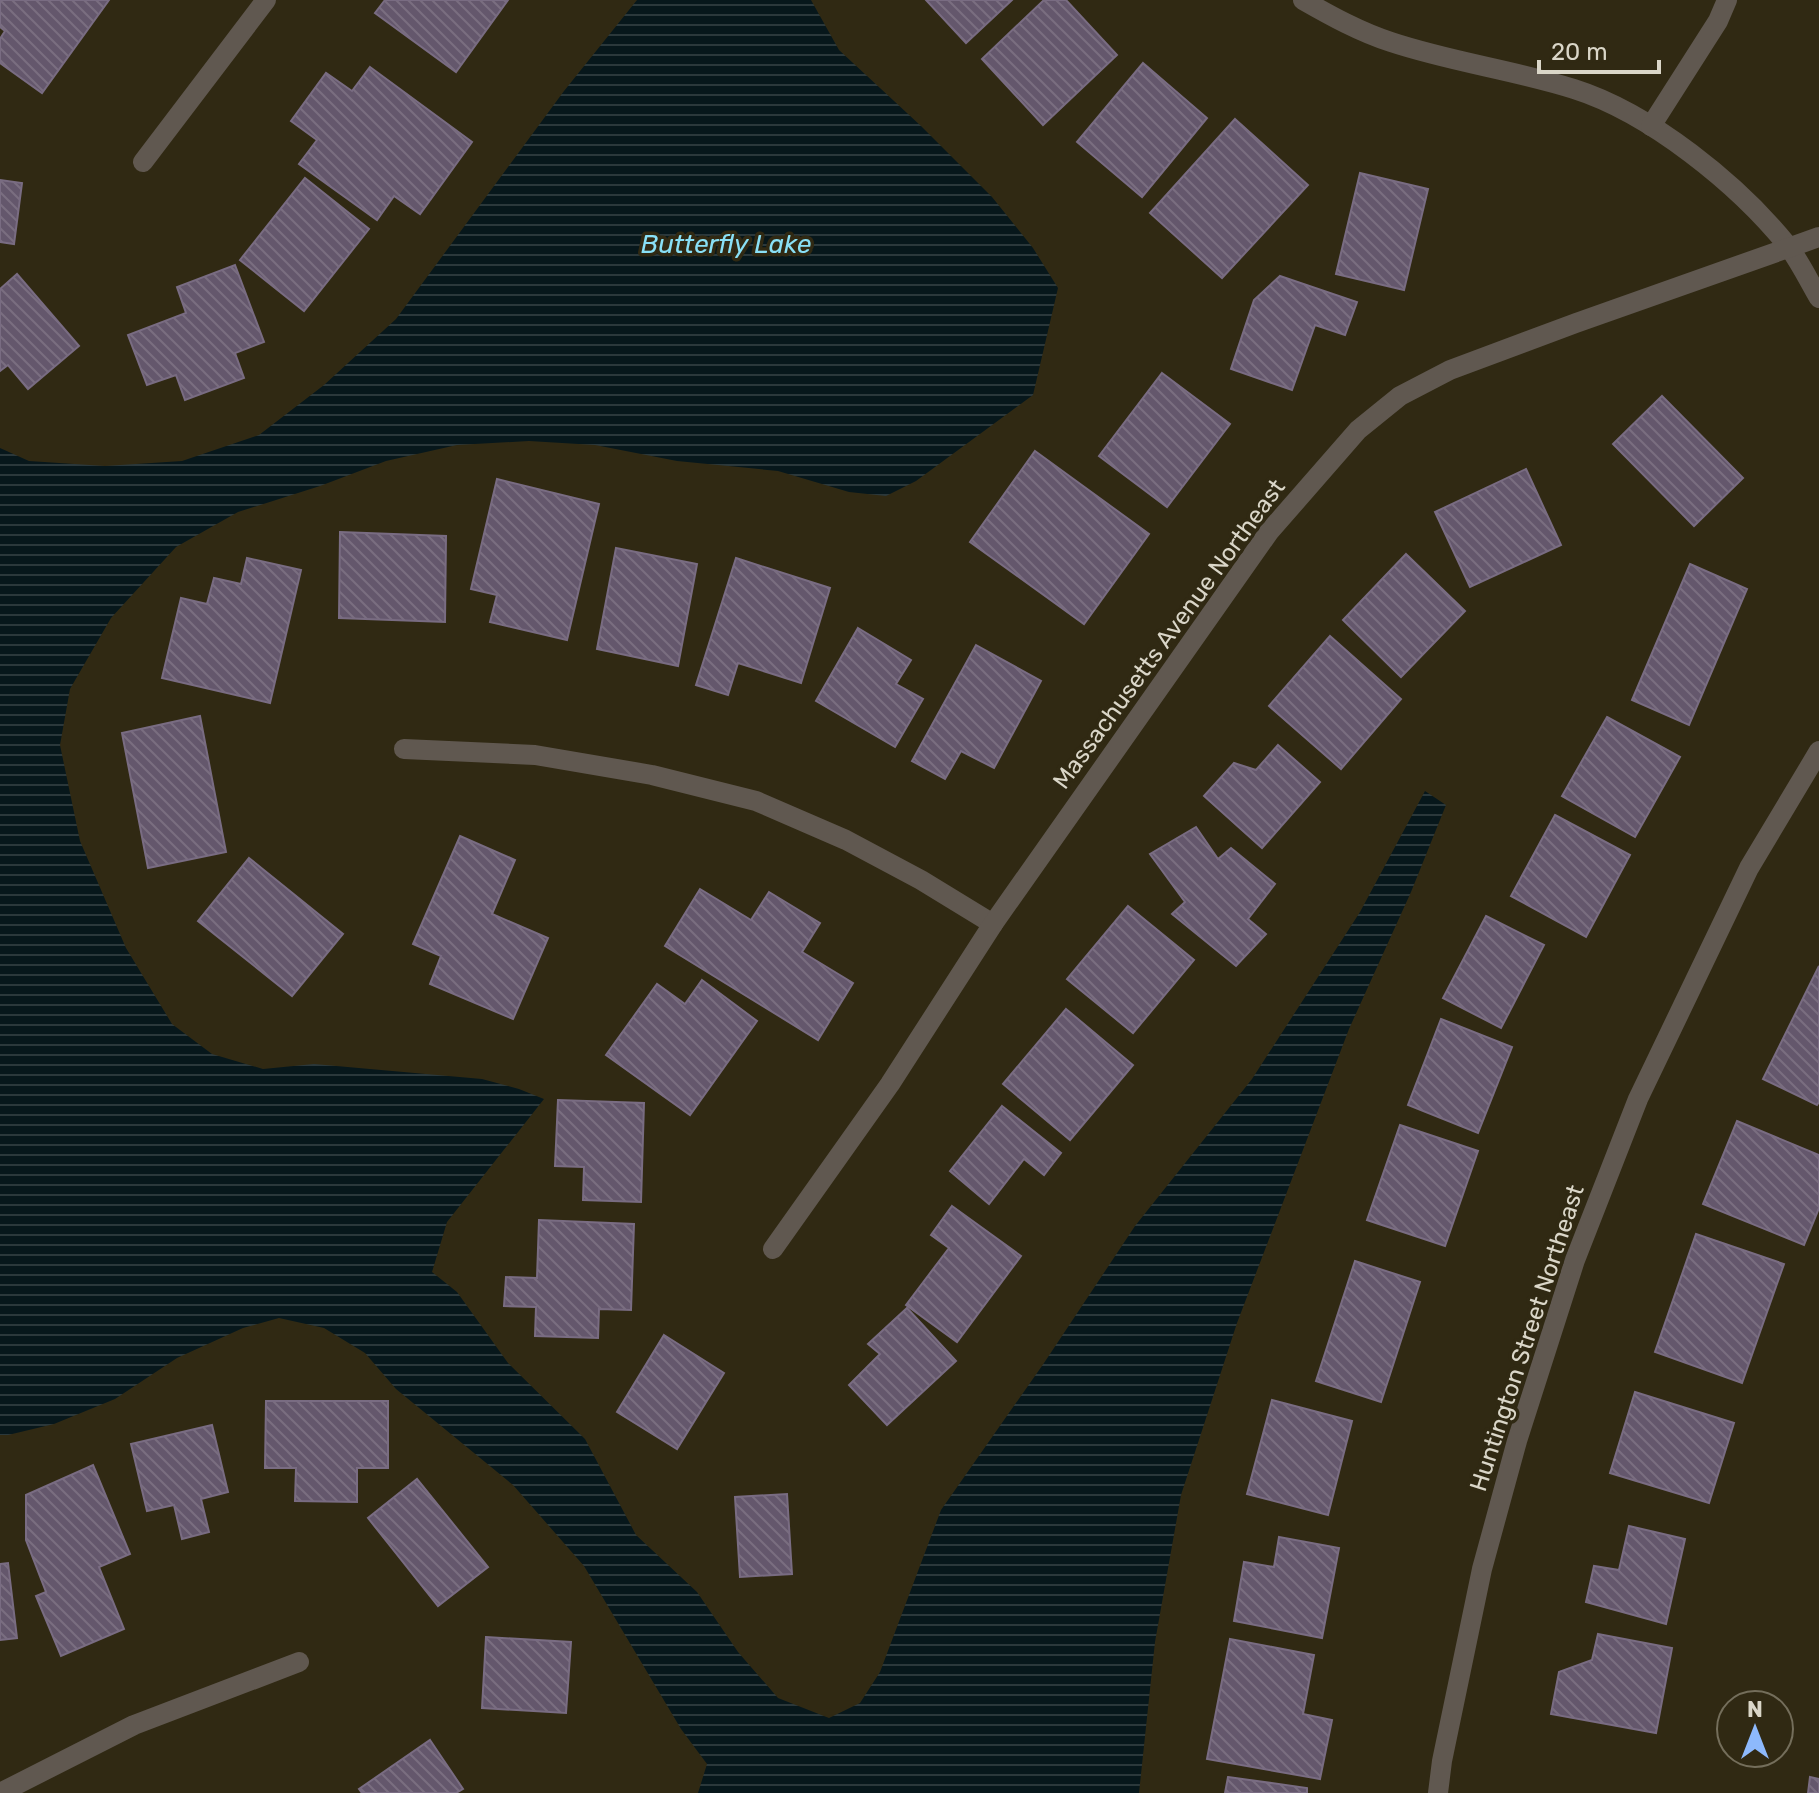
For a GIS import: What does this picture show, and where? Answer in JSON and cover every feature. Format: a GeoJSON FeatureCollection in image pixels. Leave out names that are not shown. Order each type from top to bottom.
{"type":"FeatureCollection","features":[{"type":"Feature","properties":{"kind":"street"},"geometry":{"type":"LineString","coordinates":[[143,162],[266,0]]}},
{"type":"Feature","properties":{"kind":"street"},"geometry":{"type":"LineString","coordinates":[[1303,0],[1388,41],[1575,89],[1610,103],[1651,126],[1703,163],[1747,200],[1789,248],[1819,298]]}},
{"type":"Feature","properties":{"kind":"street"},"geometry":{"type":"LineString","coordinates":[[1651,126],[1718,21],[1727,0]]}},
{"type":"Feature","properties":{"kind":"street","name":"Massachusetts Avenue Northeast"},"geometry":{"type":"LineString","coordinates":[[773,1249],[890,1084],[993,924],[1269,532],[1358,430],[1400,396],[1450,370],[1819,237]]}},
{"type":"Feature","properties":{"kind":"street"},"geometry":{"type":"LineString","coordinates":[[404,749],[535,755],[652,775],[756,801],[846,840],[921,880],[993,924]]}},
{"type":"Feature","properties":{"kind":"street","name":"Huntington Street Northeast"},"geometry":{"type":"LineString","coordinates":[[1438,1793],[1482,1569],[1517,1441],[1575,1260],[1638,1099],[1749,868],[1819,751]]}},
{"type":"Feature","properties":{"kind":"street"},"geometry":{"type":"LineString","coordinates":[[0,1793],[134,1725],[299,1662]]}},
{"type":"Feature","properties":{"kind":"water","name":"Butterfly Lake"},"geometry":{"type":"Polygon","coordinates":[[[637,0],[811,0],[839,50],[992,197],[1033,248],[1058,288],[1033,395],[916,481],[886,496],[849,492],[778,471],[677,461],[595,445],[529,441],[457,445],[386,461],[238,512],[176,547],[111,618],[70,689],[60,745],[80,841],[126,948],[172,1024],[212,1054],[263,1069],[314,1064],[482,1079],[544,1099],[447,1222],[432,1272],[457,1292],[508,1363],[585,1439],[636,1535],[697,1592],[738,1652],[778,1698],[829,1718],[860,1703],[880,1672],[941,1510],[1135,1226],[1252,1079],[1360,912],[1425,791],[1446,805],[1411,892],[1349,1029],[1237,1323],[1181,1495],[1155,1642],[1139,1793],[698,1793],[707,1764],[681,1729],[584,1566],[513,1485],[396,1389],[365,1353],[324,1328],[279,1318],[243,1328],[177,1358],[115,1399],[54,1424],[0,1435],[0,448],[29,461],[105,466],[182,461],[259,435],[324,385],[396,319],[564,91],[637,0]]]}},
{"type":"Feature","properties":{"kind":"building"},"geometry":{"type":"Polygon","coordinates":[[[0,0],[109,0],[42,93],[0,63],[0,39],[5,31],[0,27],[0,0]]]}},
{"type":"Feature","properties":{"kind":"building"},"geometry":{"type":"Polygon","coordinates":[[[385,0],[508,0],[456,72],[375,13],[385,0]]]}},
{"type":"Feature","properties":{"kind":"building"},"geometry":{"type":"Polygon","coordinates":[[[926,0],[1012,0],[966,43],[926,0]]]}},
{"type":"Feature","properties":{"kind":"building"},"geometry":{"type":"Polygon","coordinates":[[[1044,0],[1066,0],[1117,55],[1043,125],[982,59],[1044,0]]]}},
{"type":"Feature","properties":{"kind":"building"},"geometry":{"type":"Polygon","coordinates":[[[1143,63],[1207,118],[1142,197],[1077,142],[1143,63]]]}},
{"type":"Feature","properties":{"kind":"building"},"geometry":{"type":"Polygon","coordinates":[[[370,67],[472,142],[420,214],[394,196],[377,220],[299,164],[317,140],[291,121],[326,73],[352,91],[370,67]]]}},
{"type":"Feature","properties":{"kind":"building"},"geometry":{"type":"Polygon","coordinates":[[[1235,119],[1308,185],[1222,278],[1150,213],[1235,119]]]}},
{"type":"Feature","properties":{"kind":"building"},"geometry":{"type":"Polygon","coordinates":[[[1360,173],[1428,189],[1404,290],[1336,274],[1360,173]]]}},
{"type":"Feature","properties":{"kind":"building"},"geometry":{"type":"Polygon","coordinates":[[[305,178],[369,229],[304,311],[240,260],[305,178]]]}},
{"type":"Feature","properties":{"kind":"building"},"geometry":{"type":"Polygon","coordinates":[[[0,180],[22,183],[14,244],[0,242],[0,180]]]}},
{"type":"Feature","properties":{"kind":"building"},"geometry":{"type":"Polygon","coordinates":[[[235,265],[264,342],[235,353],[244,378],[185,400],[176,375],[147,385],[128,335],[186,313],[177,287],[235,265]]]}},
{"type":"Feature","properties":{"kind":"building"},"geometry":{"type":"Polygon","coordinates":[[[17,274],[79,346],[28,389],[8,365],[0,371],[0,289],[17,274]]]}},
{"type":"Feature","properties":{"kind":"building"},"geometry":{"type":"Polygon","coordinates":[[[1280,276],[1357,302],[1345,335],[1315,325],[1292,390],[1231,369],[1254,300],[1280,276]]]}},
{"type":"Feature","properties":{"kind":"building"},"geometry":{"type":"Polygon","coordinates":[[[1162,373],[1230,424],[1167,507],[1099,456],[1162,373]]]}},
{"type":"Feature","properties":{"kind":"building"},"geometry":{"type":"Polygon","coordinates":[[[1662,396],[1743,478],[1694,526],[1613,444],[1662,396]]]}},
{"type":"Feature","properties":{"kind":"building"},"geometry":{"type":"Polygon","coordinates":[[[1035,451],[1149,534],[1084,624],[970,542],[1035,451]]]}},
{"type":"Feature","properties":{"kind":"building"},"geometry":{"type":"Polygon","coordinates":[[[1526,469],[1561,545],[1470,587],[1435,512],[1526,469]]]}},
{"type":"Feature","properties":{"kind":"building"},"geometry":{"type":"Polygon","coordinates":[[[497,479],[599,504],[567,640],[490,622],[497,595],[471,589],[497,479]]]}},
{"type":"Feature","properties":{"kind":"building"},"geometry":{"type":"Polygon","coordinates":[[[340,532],[446,536],[445,622],[339,618],[340,532]]]}},
{"type":"Feature","properties":{"kind":"building"},"geometry":{"type":"Polygon","coordinates":[[[616,548],[697,564],[678,666],[597,649],[616,548]]]}},
{"type":"Feature","properties":{"kind":"building"},"geometry":{"type":"Polygon","coordinates":[[[1406,554],[1465,611],[1401,677],[1343,620],[1406,554]]]}},
{"type":"Feature","properties":{"kind":"building"},"geometry":{"type":"Polygon","coordinates":[[[247,558],[301,570],[270,703],[162,678],[181,598],[207,604],[214,578],[241,584],[247,558]]]}},
{"type":"Feature","properties":{"kind":"building"},"geometry":{"type":"Polygon","coordinates":[[[736,558],[830,588],[801,683],[738,663],[728,695],[696,685],[736,558]]]}},
{"type":"Feature","properties":{"kind":"building"},"geometry":{"type":"Polygon","coordinates":[[[1690,564],[1747,589],[1689,725],[1632,700],[1690,564]]]}},
{"type":"Feature","properties":{"kind":"building"},"geometry":{"type":"Polygon","coordinates":[[[858,628],[911,660],[896,684],[923,699],[895,747],[816,701],[858,628]]]}},
{"type":"Feature","properties":{"kind":"building"},"geometry":{"type":"Polygon","coordinates":[[[1330,636],[1401,699],[1341,769],[1269,706],[1330,636]]]}},
{"type":"Feature","properties":{"kind":"building"},"geometry":{"type":"Polygon","coordinates":[[[976,645],[1041,681],[994,768],[961,751],[945,779],[912,761],[976,645]]]}},
{"type":"Feature","properties":{"kind":"building"},"geometry":{"type":"Polygon","coordinates":[[[200,716],[226,852],[148,868],[122,733],[200,716]]]}},
{"type":"Feature","properties":{"kind":"building"},"geometry":{"type":"Polygon","coordinates":[[[1607,717],[1680,757],[1635,837],[1562,796],[1607,717]]]}},
{"type":"Feature","properties":{"kind":"building"},"geometry":{"type":"Polygon","coordinates":[[[1278,745],[1320,782],[1262,848],[1204,796],[1234,763],[1256,770],[1278,745]]]}},
{"type":"Feature","properties":{"kind":"building"},"geometry":{"type":"Polygon","coordinates":[[[1555,815],[1630,855],[1586,937],[1511,896],[1555,815]]]}},
{"type":"Feature","properties":{"kind":"building"},"geometry":{"type":"Polygon","coordinates":[[[1196,827],[1218,859],[1231,848],[1275,884],[1248,919],[1266,934],[1236,966],[1172,914],[1185,902],[1150,854],[1196,827]]]}},
{"type":"Feature","properties":{"kind":"building"},"geometry":{"type":"Polygon","coordinates":[[[460,836],[515,860],[492,914],[548,938],[513,1019],[430,984],[441,956],[413,944],[460,836]]]}},
{"type":"Feature","properties":{"kind":"building"},"geometry":{"type":"Polygon","coordinates":[[[249,858],[343,934],[292,996],[198,921],[249,858]]]}},
{"type":"Feature","properties":{"kind":"building"},"geometry":{"type":"Polygon","coordinates":[[[700,889],[751,920],[769,892],[820,923],[802,952],[853,983],[818,1040],[665,946],[700,889]]]}},
{"type":"Feature","properties":{"kind":"building"},"geometry":{"type":"Polygon","coordinates":[[[1128,906],[1194,960],[1133,1033],[1067,979],[1128,906]]]}},
{"type":"Feature","properties":{"kind":"building"},"geometry":{"type":"Polygon","coordinates":[[[1486,916],[1544,945],[1501,1028],[1443,998],[1486,916]]]}},
{"type":"Feature","properties":{"kind":"building"},"geometry":{"type":"Polygon","coordinates":[[[1819,966],[1819,1102],[1817,1105],[1763,1079],[1819,966]]]}},
{"type":"Feature","properties":{"kind":"building"},"geometry":{"type":"Polygon","coordinates":[[[702,980],[757,1021],[690,1115],[606,1055],[657,984],[685,1004],[702,980]]]}},
{"type":"Feature","properties":{"kind":"building"},"geometry":{"type":"Polygon","coordinates":[[[1066,1009],[1133,1065],[1070,1140],[1003,1084],[1066,1009]]]}},
{"type":"Feature","properties":{"kind":"building"},"geometry":{"type":"Polygon","coordinates":[[[1441,1019],[1512,1047],[1478,1133],[1408,1105],[1441,1019]]]}},
{"type":"Feature","properties":{"kind":"building"},"geometry":{"type":"Polygon","coordinates":[[[558,1100],[644,1103],[641,1202],[583,1200],[584,1167],[555,1166],[558,1100]]]}},
{"type":"Feature","properties":{"kind":"building"},"geometry":{"type":"Polygon","coordinates":[[[1002,1106],[1061,1153],[1044,1175],[1024,1159],[989,1204],[950,1171],[1002,1106]]]}},
{"type":"Feature","properties":{"kind":"building"},"geometry":{"type":"Polygon","coordinates":[[[1737,1121],[1819,1155],[1819,1208],[1804,1245],[1703,1204],[1737,1121]]]}},
{"type":"Feature","properties":{"kind":"building"},"geometry":{"type":"Polygon","coordinates":[[[1400,1125],[1478,1151],[1445,1246],[1367,1220],[1400,1125]]]}},
{"type":"Feature","properties":{"kind":"building"},"geometry":{"type":"Polygon","coordinates":[[[952,1206],[1021,1256],[957,1342],[906,1305],[949,1248],[931,1235],[952,1206]]]}},
{"type":"Feature","properties":{"kind":"building"},"geometry":{"type":"Polygon","coordinates":[[[539,1220],[634,1224],[631,1310],[599,1309],[598,1338],[535,1336],[536,1307],[504,1306],[506,1277],[537,1278],[539,1220]]]}},
{"type":"Feature","properties":{"kind":"building"},"geometry":{"type":"Polygon","coordinates":[[[1696,1234],[1784,1264],[1742,1383],[1655,1352],[1696,1234]]]}},
{"type":"Feature","properties":{"kind":"building"},"geometry":{"type":"Polygon","coordinates":[[[1355,1261],[1420,1282],[1381,1402],[1316,1381],[1355,1261]]]}},
{"type":"Feature","properties":{"kind":"building"},"geometry":{"type":"Polygon","coordinates":[[[907,1308],[956,1361],[887,1425],[849,1385],[880,1354],[868,1344],[907,1308]]]}},
{"type":"Feature","properties":{"kind":"building"},"geometry":{"type":"Polygon","coordinates":[[[664,1335],[724,1373],[677,1449],[617,1412],[664,1335]]]}},
{"type":"Feature","properties":{"kind":"building"},"geometry":{"type":"Polygon","coordinates":[[[1635,1392],[1734,1423],[1709,1503],[1610,1473],[1635,1392]]]}},
{"type":"Feature","properties":{"kind":"building"},"geometry":{"type":"Polygon","coordinates":[[[1272,1400],[1352,1421],[1328,1515],[1247,1494],[1272,1400]]]}},
{"type":"Feature","properties":{"kind":"building"},"geometry":{"type":"Polygon","coordinates":[[[266,1401],[388,1401],[388,1468],[357,1468],[357,1502],[295,1501],[296,1468],[265,1468],[266,1401]]]}},
{"type":"Feature","properties":{"kind":"building"},"geometry":{"type":"Polygon","coordinates":[[[212,1425],[228,1492],[201,1499],[209,1532],[182,1539],[174,1505],[147,1511],[131,1444],[212,1425]]]}},
{"type":"Feature","properties":{"kind":"building"},"geometry":{"type":"Polygon","coordinates":[[[93,1465],[130,1554],[99,1567],[124,1629],[61,1656],[36,1596],[46,1592],[26,1540],[26,1495],[93,1465]]]}},
{"type":"Feature","properties":{"kind":"building"},"geometry":{"type":"Polygon","coordinates":[[[417,1479],[488,1567],[438,1606],[368,1518],[417,1479]]]}},
{"type":"Feature","properties":{"kind":"building"},"geometry":{"type":"Polygon","coordinates":[[[787,1494],[792,1574],[740,1577],[735,1497],[787,1494]]]}},
{"type":"Feature","properties":{"kind":"building"},"geometry":{"type":"Polygon","coordinates":[[[1629,1526],[1685,1539],[1666,1624],[1586,1602],[1594,1566],[1619,1570],[1629,1526]]]}},
{"type":"Feature","properties":{"kind":"building"},"geometry":{"type":"Polygon","coordinates":[[[1279,1537],[1339,1548],[1322,1638],[1234,1621],[1244,1562],[1274,1567],[1279,1537]]]}},
{"type":"Feature","properties":{"kind":"building"},"geometry":{"type":"Polygon","coordinates":[[[8,1563],[17,1638],[0,1640],[0,1564],[8,1563]]]}},
{"type":"Feature","properties":{"kind":"building"},"geometry":{"type":"Polygon","coordinates":[[[1598,1634],[1672,1648],[1656,1733],[1551,1714],[1559,1672],[1592,1660],[1598,1634]]]}},
{"type":"Feature","properties":{"kind":"building"},"geometry":{"type":"Polygon","coordinates":[[[486,1637],[571,1642],[566,1713],[482,1708],[486,1637]]]}},
{"type":"Feature","properties":{"kind":"building"},"geometry":{"type":"Polygon","coordinates":[[[1230,1639],[1314,1655],[1303,1714],[1332,1720],[1320,1779],[1207,1759],[1230,1639]]]}},
{"type":"Feature","properties":{"kind":"building"},"geometry":{"type":"Polygon","coordinates":[[[430,1740],[463,1789],[456,1793],[362,1793],[359,1789],[430,1740]]]}},
{"type":"Feature","properties":{"kind":"building"},"geometry":{"type":"Polygon","coordinates":[[[1228,1777],[1307,1788],[1307,1793],[1225,1793],[1228,1777]]]}},
{"type":"Feature","properties":{"kind":"building"},"geometry":{"type":"Polygon","coordinates":[[[1810,1777],[1819,1779],[1819,1793],[1808,1793],[1810,1777]]]}}]}
